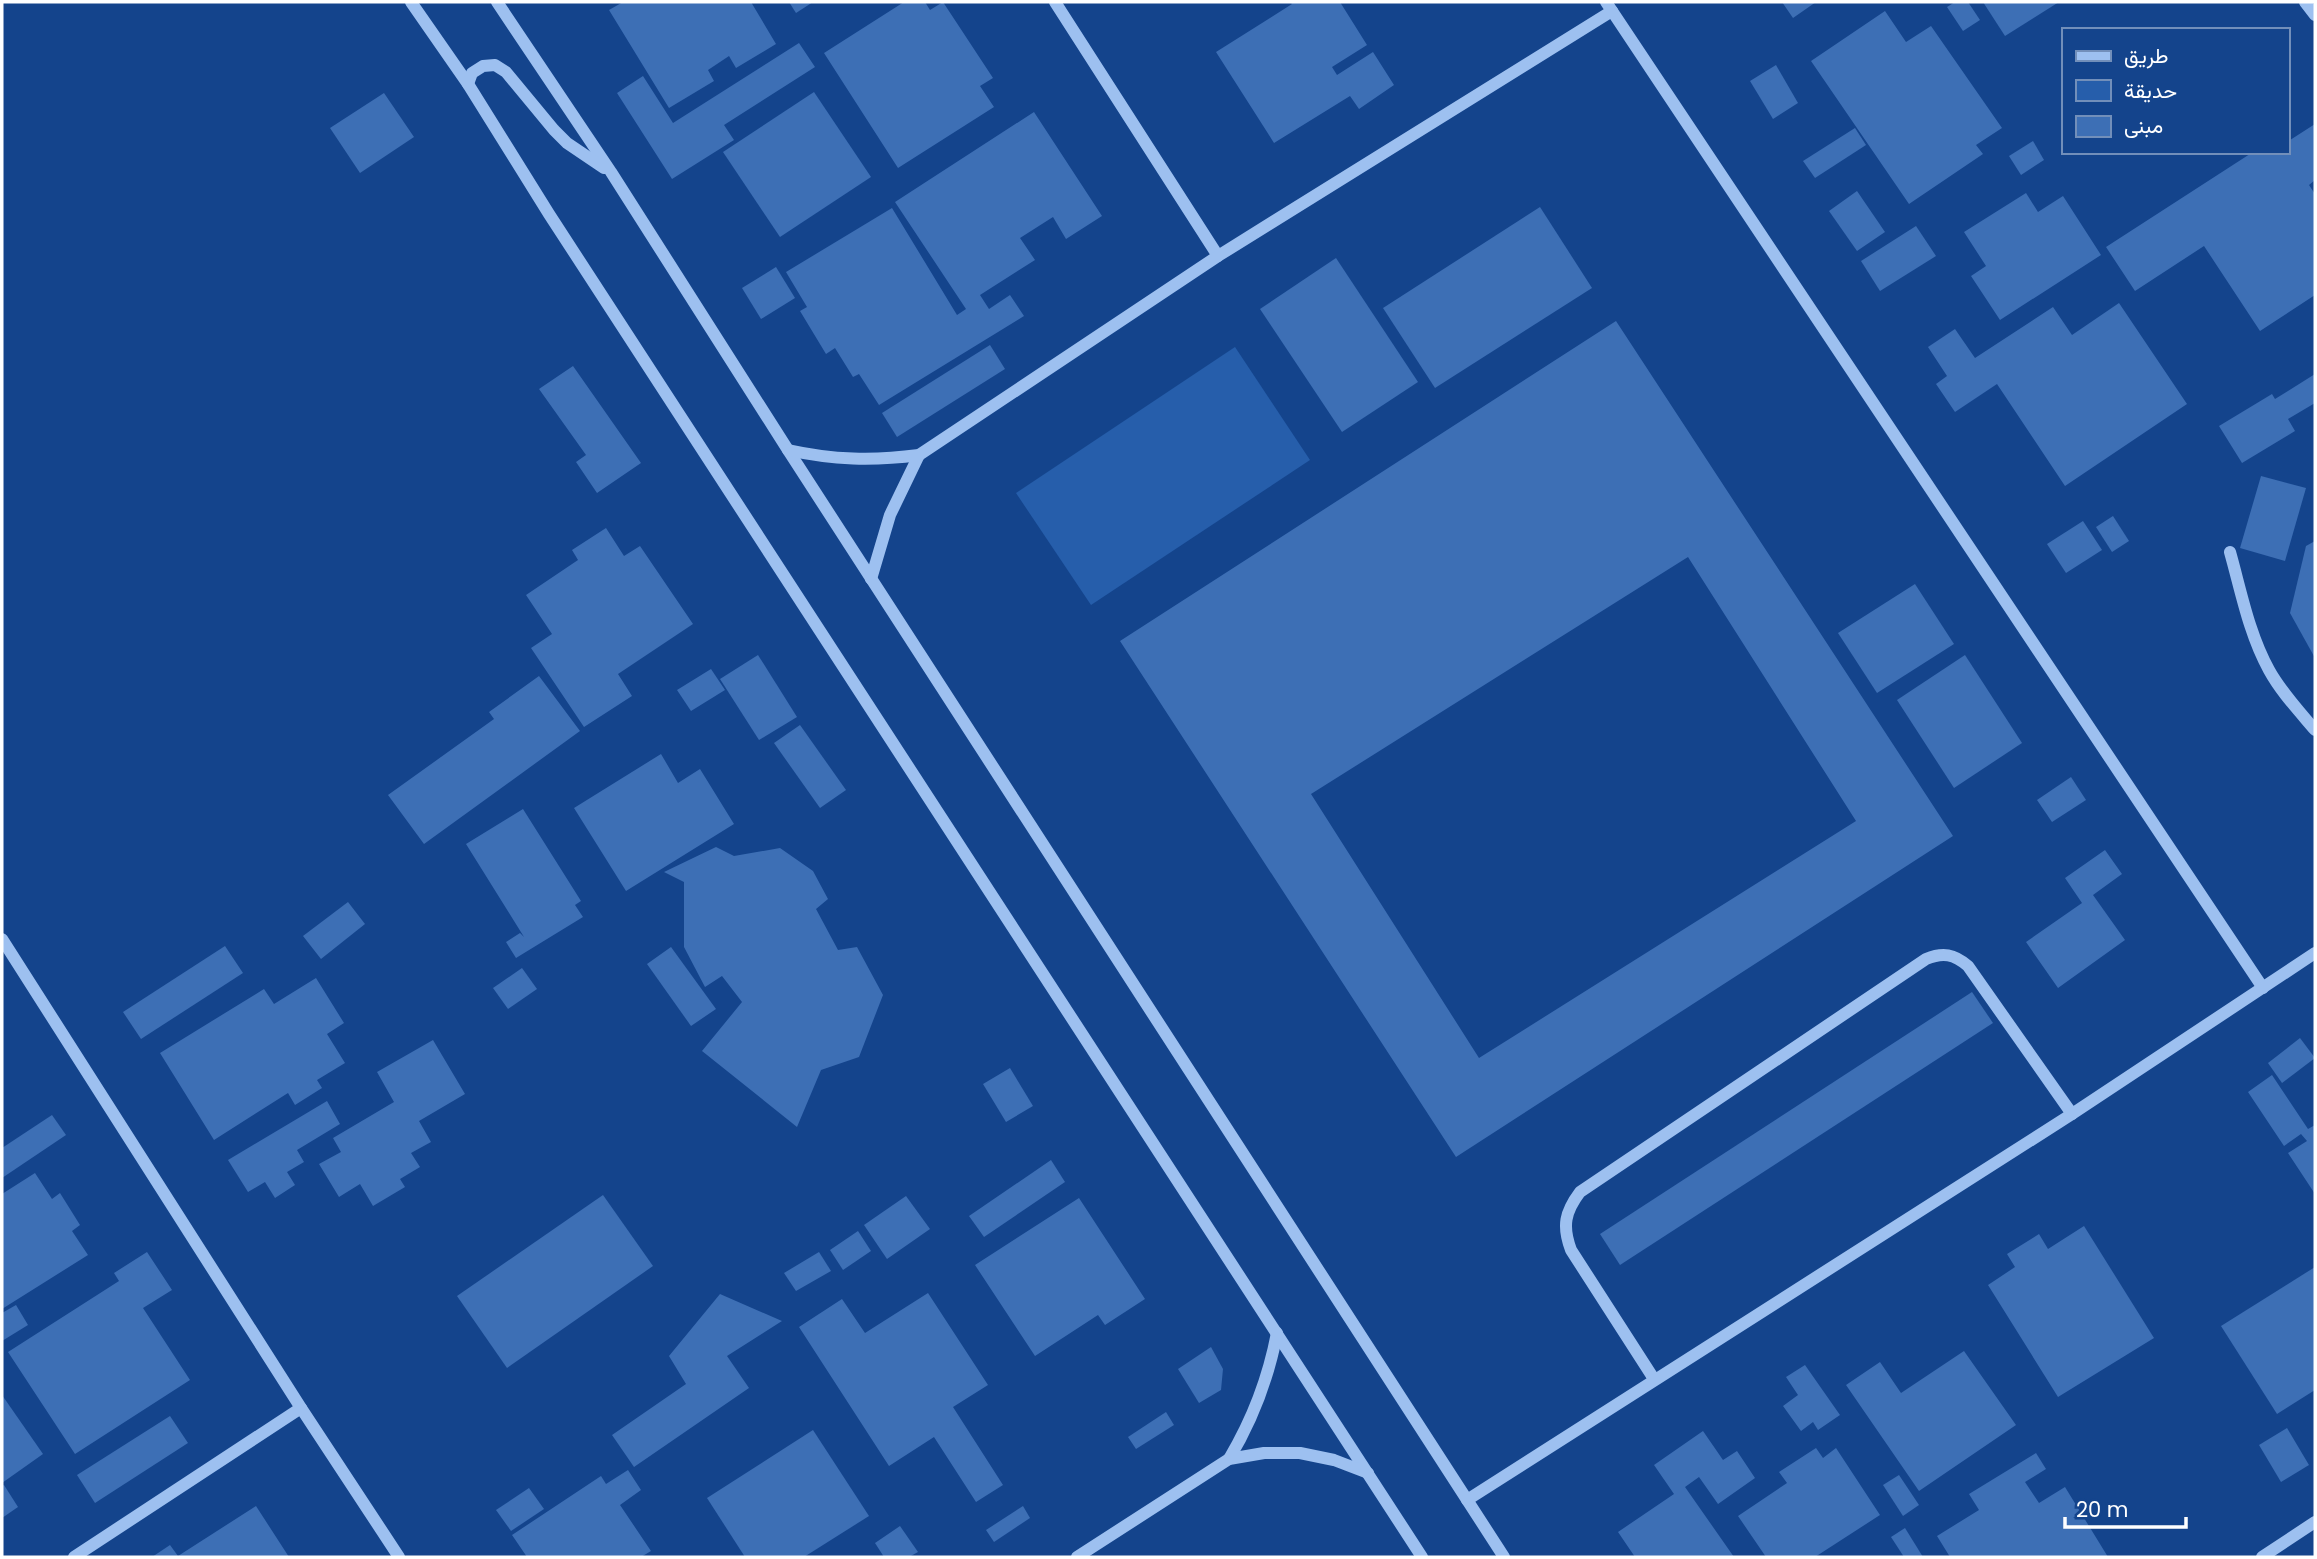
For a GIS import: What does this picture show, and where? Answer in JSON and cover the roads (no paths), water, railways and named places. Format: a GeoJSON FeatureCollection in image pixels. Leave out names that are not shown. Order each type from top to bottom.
{"type":"FeatureCollection","features":[{"type":"Feature","properties":{"kind":"street"},"geometry":{"type":"LineString","coordinates":[[411,2],[468,84],[557,226],[1422,1557]]}},
{"type":"Feature","properties":{"kind":"street"},"geometry":{"type":"LineString","coordinates":[[496,2],[611,172],[1504,1557]]}},
{"type":"Feature","properties":{"kind":"street"},"geometry":{"type":"LineString","coordinates":[[1055,2],[1218,256]]}},
{"type":"Feature","properties":{"kind":"street"},"geometry":{"type":"LineString","coordinates":[[2305,2],[2315,15]]}},
{"type":"Feature","properties":{"kind":"street"},"geometry":{"type":"LineString","coordinates":[[788,450],[853,460],[886,460],[919,455],[1218,256],[1609,7],[2263,988]]}},
{"type":"Feature","properties":{"kind":"street"},"geometry":{"type":"LineString","coordinates":[[468,84],[472,73],[483,66],[495,65],[506,72],[541,117],[561,137],[611,172]]}},
{"type":"Feature","properties":{"kind":"street"},"geometry":{"type":"LineString","coordinates":[[871,579],[890,515],[919,455]]}},
{"type":"Feature","properties":{"kind":"street"},"geometry":{"type":"LineString","coordinates":[[2230,552],[2251,628],[2263,659],[2280,688],[2315,730]]}},
{"type":"Feature","properties":{"kind":"street"},"geometry":{"type":"LineString","coordinates":[[2,939],[399,1557]]}},
{"type":"Feature","properties":{"kind":"street"},"geometry":{"type":"LineString","coordinates":[[1466,1500],[2072,1114],[2315,953]]}},
{"type":"Feature","properties":{"kind":"street"},"geometry":{"type":"LineString","coordinates":[[1654,1379],[1571,1250],[1565,1220],[1571,1205],[1580,1192],[1926,959],[1948,954],[1959,958],[1968,966],[2072,1114]]}},
{"type":"Feature","properties":{"kind":"street"},"geometry":{"type":"LineString","coordinates":[[1229,1459],[1260,1399],[1277,1333]]}},
{"type":"Feature","properties":{"kind":"street"},"geometry":{"type":"LineString","coordinates":[[74,1557],[301,1408]]}},
{"type":"Feature","properties":{"kind":"street"},"geometry":{"type":"LineString","coordinates":[[1077,1557],[1229,1459],[1264,1453],[1300,1453],[1334,1460],[1367,1472]]}},
{"type":"Feature","properties":{"kind":"street"},"geometry":{"type":"LineString","coordinates":[[2262,1557],[2315,1522]]}}]}
